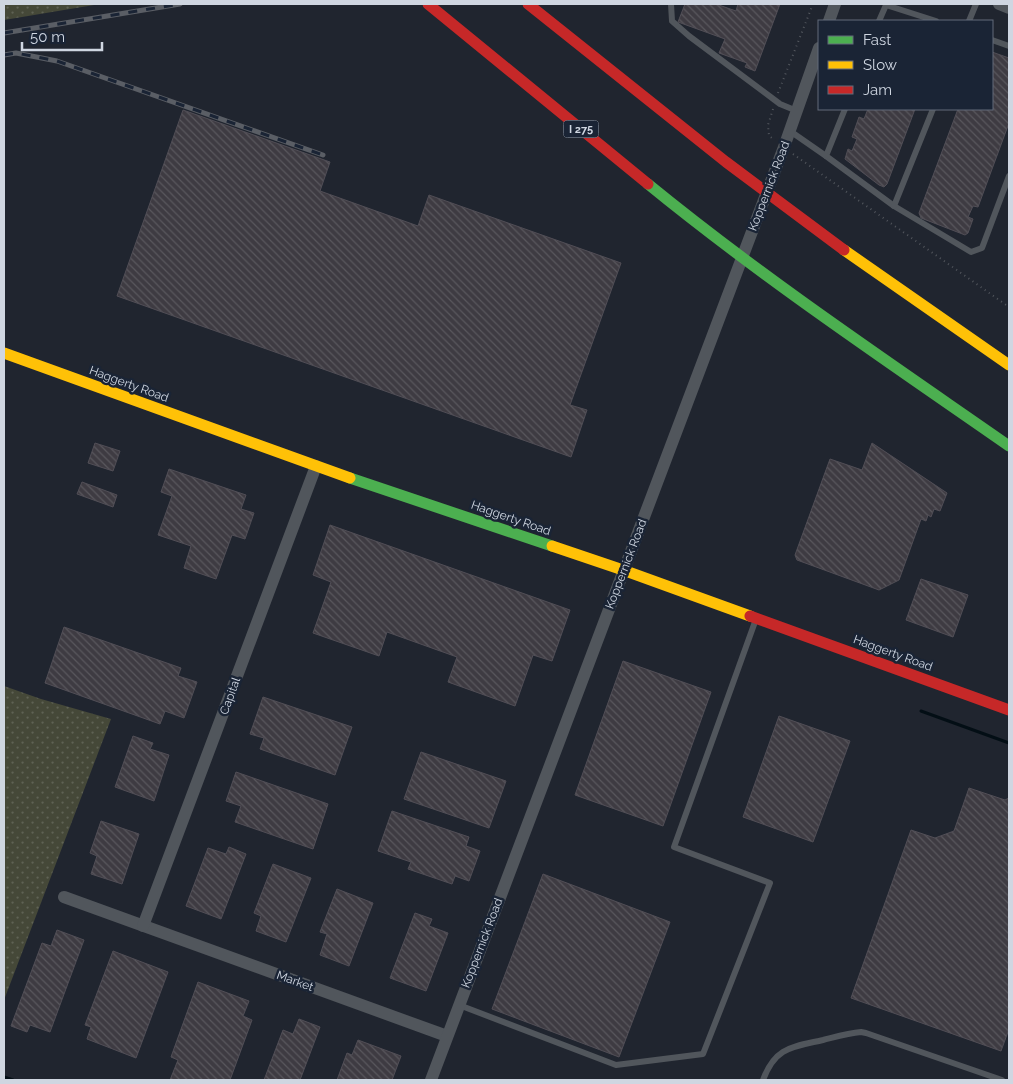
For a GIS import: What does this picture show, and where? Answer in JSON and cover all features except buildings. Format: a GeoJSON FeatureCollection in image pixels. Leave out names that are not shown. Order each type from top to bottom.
{"type":"FeatureCollection","features":[{"type":"Feature","properties":{"kind":"main road","name":"I 275"},"geometry":{"type":"LineString","coordinates":[[428,4],[686,215],[795,297],[1009,446]]}},
{"type":"Feature","properties":{"kind":"main road"},"geometry":{"type":"LineString","coordinates":[[528,4],[744,176],[1009,366]]}},
{"type":"Feature","properties":{"kind":"main road","name":"Haggerty Road"},"geometry":{"type":"LineString","coordinates":[[4,353],[316,466],[623,570],[1009,710]]}},
{"type":"Feature","properties":{"kind":"street"},"geometry":{"type":"LineString","coordinates":[[829,20],[835,4]]}},
{"type":"Feature","properties":{"kind":"street"},"geometry":{"type":"LineString","coordinates":[[999,4],[1009,8]]}},
{"type":"Feature","properties":{"kind":"street","name":"Koppernick Road"},"geometry":{"type":"LineString","coordinates":[[431,1080],[790,131],[818,51]]}},
{"type":"Feature","properties":{"kind":"street","name":"Capital"},"geometry":{"type":"LineString","coordinates":[[143,926],[316,466]]}},
{"type":"Feature","properties":{"kind":"street","name":"Market"},"geometry":{"type":"LineString","coordinates":[[64,897],[447,1036]]}},
{"type":"Feature","properties":{"kind":"lane"},"geometry":{"type":"LineString","coordinates":[[671,4],[672,21],[780,104],[797,111]]}},
{"type":"Feature","properties":{"kind":"lane"},"geometry":{"type":"LineString","coordinates":[[969,20],[976,4]]}},
{"type":"Feature","properties":{"kind":"lane"},"geometry":{"type":"LineString","coordinates":[[879,20],[886,5],[933,20]]}},
{"type":"Feature","properties":{"kind":"lane"},"geometry":{"type":"LineString","coordinates":[[993,40],[1009,46]]}},
{"type":"Feature","properties":{"kind":"lane"},"geometry":{"type":"LineString","coordinates":[[826,156],[845,110]]}},
{"type":"Feature","properties":{"kind":"lane"},"geometry":{"type":"LineString","coordinates":[[894,206],[933,110]]}},
{"type":"Feature","properties":{"kind":"lane"},"geometry":{"type":"LineString","coordinates":[[790,131],[894,206],[971,252],[982,248],[1009,176]]}},
{"type":"Feature","properties":{"kind":"lane"},"geometry":{"type":"LineString","coordinates":[[459,1005],[616,1065],[702,1054],[770,883],[674,847],[757,618]]}},
{"type":"Feature","properties":{"kind":"lane"},"geometry":{"type":"LineString","coordinates":[[763,1080],[771,1063],[778,1055],[792,1047],[861,1032],[1002,1080]]}},
{"type":"Feature","properties":{"kind":"green space"},"geometry":{"type":"Polygon","coordinates":[[[4,4],[100,4],[4,20],[4,4]]]}},
{"type":"Feature","properties":{"kind":"green space"},"geometry":{"type":"Polygon","coordinates":[[[4,686],[41,699],[111,719],[4,1000],[4,686]]]}},
{"type":"Feature","properties":{"kind":"waterway"},"geometry":{"type":"LineString","coordinates":[[921,711],[1009,743]]}},
{"type":"Feature","properties":{"kind":"waterway"},"geometry":{"type":"LineString","coordinates":[[4,1077],[13,1080]]}},
{"type":"Feature","properties":{"kind":"railway"},"geometry":{"type":"LineString","coordinates":[[4,33],[180,4]]}},
{"type":"Feature","properties":{"kind":"railway"},"geometry":{"type":"LineString","coordinates":[[4,55],[16,53],[57,61],[323,155]]}},
{"type":"Feature","properties":{"kind":"traffic: fast"},"geometry":{"type":"LineString","coordinates":[[648,184],[781,286],[871,351],[1009,446]]}},
{"type":"Feature","properties":{"kind":"traffic: fast"},"geometry":{"type":"LineString","coordinates":[[350,478],[552,546]]}},
{"type":"Feature","properties":{"kind":"traffic: slow"},"geometry":{"type":"LineString","coordinates":[[844,250],[1009,365]]}},
{"type":"Feature","properties":{"kind":"traffic: slow"},"geometry":{"type":"LineString","coordinates":[[4,353],[350,478]]}},
{"type":"Feature","properties":{"kind":"traffic: slow"},"geometry":{"type":"LineString","coordinates":[[552,546],[750,616]]}},
{"type":"Feature","properties":{"kind":"traffic: jam"},"geometry":{"type":"LineString","coordinates":[[428,4],[648,184]]}},
{"type":"Feature","properties":{"kind":"traffic: jam"},"geometry":{"type":"LineString","coordinates":[[528,4],[726,162],[844,250]]}},
{"type":"Feature","properties":{"kind":"traffic: jam"},"geometry":{"type":"LineString","coordinates":[[750,616],[1009,710]]}}]}
